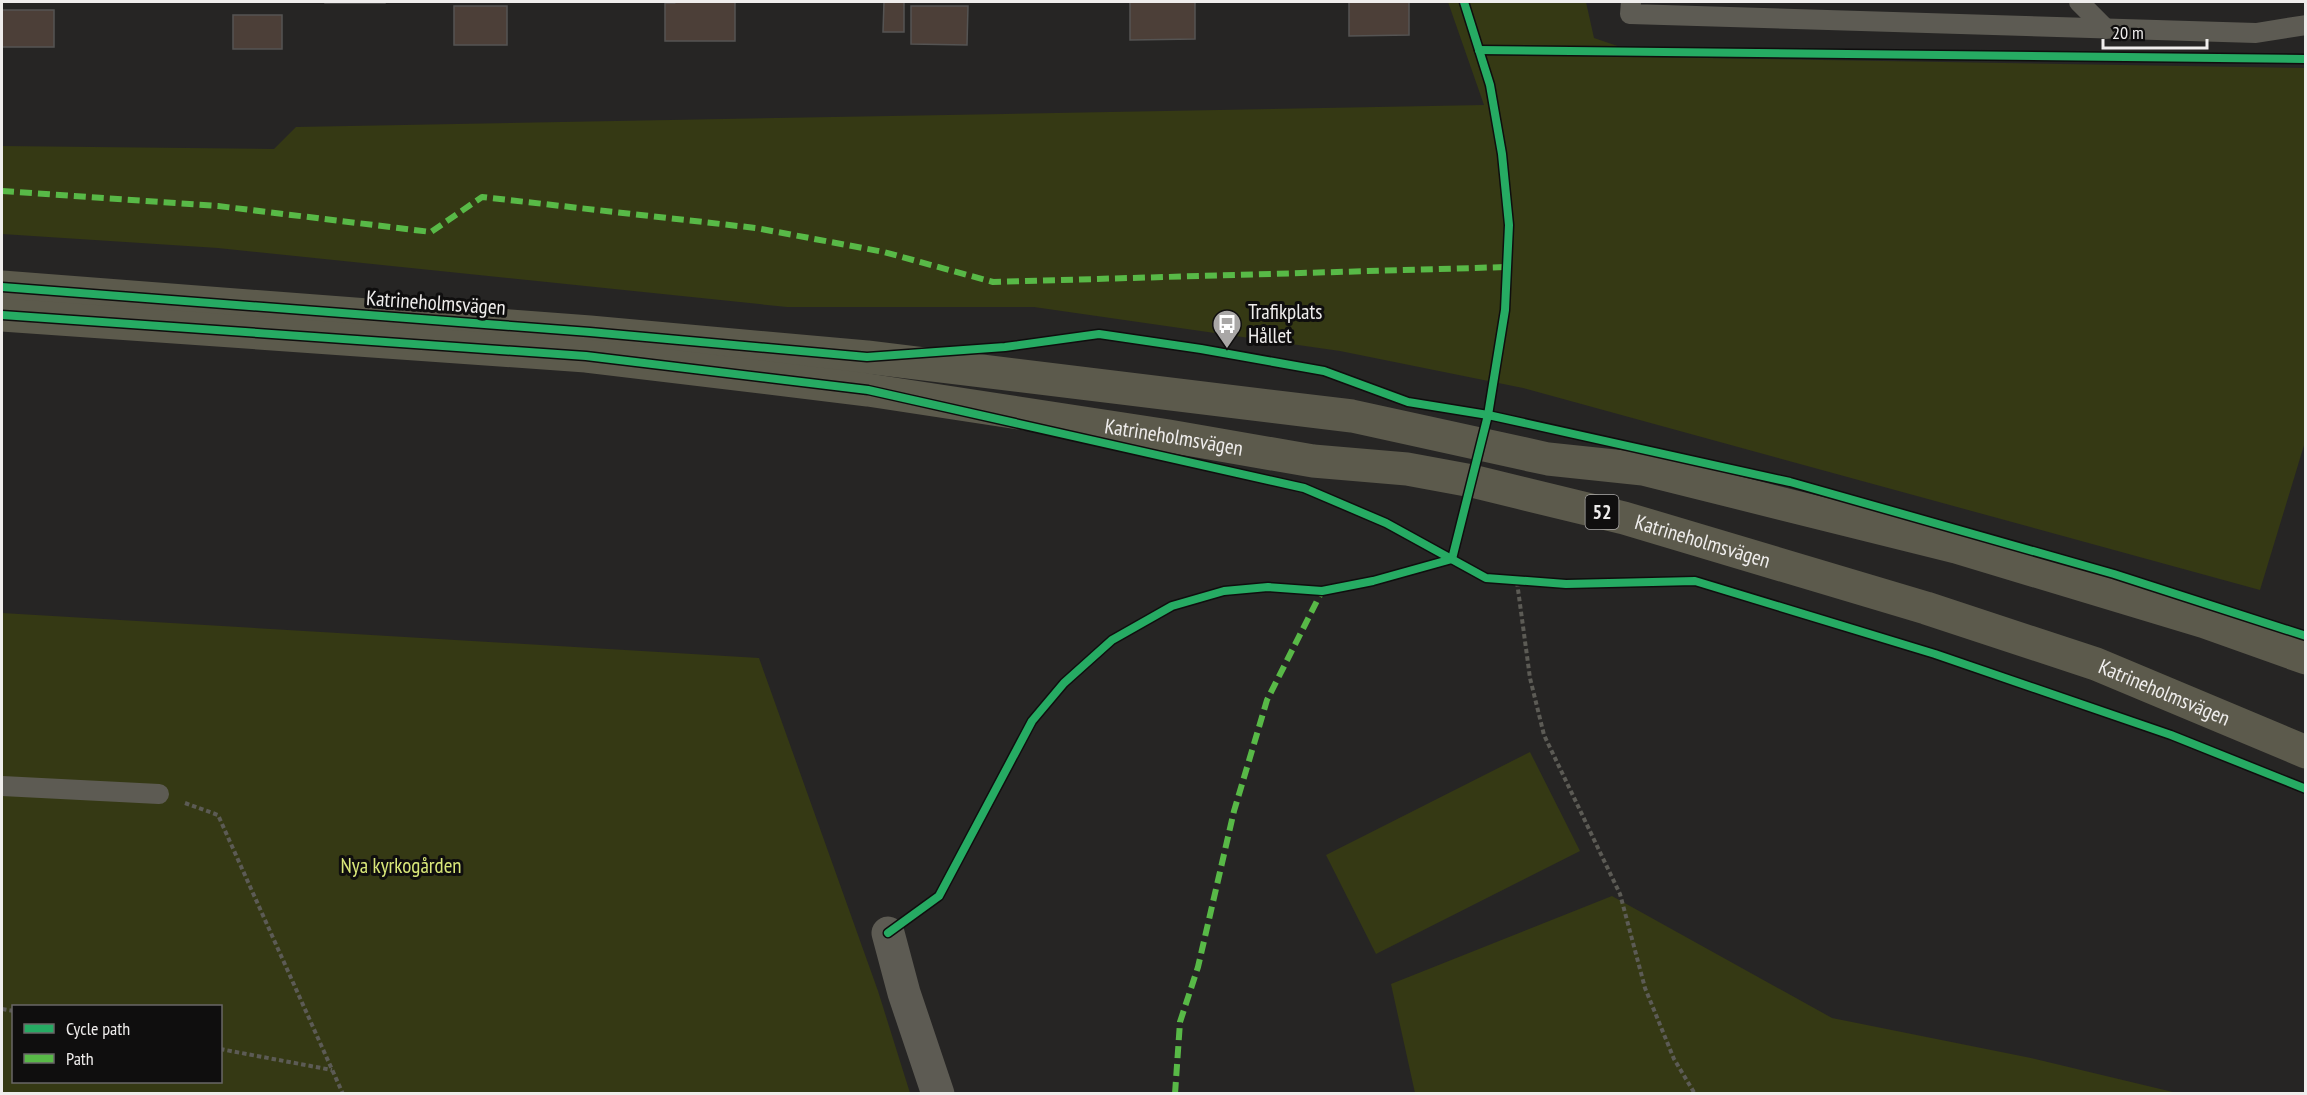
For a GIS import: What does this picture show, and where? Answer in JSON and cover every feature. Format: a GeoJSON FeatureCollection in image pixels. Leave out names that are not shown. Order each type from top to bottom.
{"type":"FeatureCollection","features":[{"type":"Feature","properties":{"kind":"main road","name":"Katrineholmsvägen"},"geometry":{"type":"LineString","coordinates":[[2,287],[590,332],[867,357],[1352,416],[1548,459],[1643,470],[1945,544],[2205,622],[2306,658]]}},
{"type":"Feature","properties":{"kind":"main road","name":"Katrineholmsvägen"},"geometry":{"type":"LineString","coordinates":[[2,315],[586,356],[868,390],[1169,436],[1313,461],[1407,470],[1472,481],[1624,518],[1926,609],[2085,660],[2306,752]]}},
{"type":"Feature","properties":{"kind":"street"},"geometry":{"type":"LineString","coordinates":[[888,933],[904,993],[938,1094]]}},
{"type":"Feature","properties":{"kind":"lane"},"geometry":{"type":"LineString","coordinates":[[1631,2],[1630,14],[2256,33],[2306,25]]}},
{"type":"Feature","properties":{"kind":"lane"},"geometry":{"type":"LineString","coordinates":[[2079,2],[2106,29]]}},
{"type":"Feature","properties":{"kind":"lane"},"geometry":{"type":"LineString","coordinates":[[2,786],[159,794]]}},
{"type":"Feature","properties":{"kind":"path"},"geometry":{"type":"LineString","coordinates":[[1517,582],[1530,678],[1544,735],[1620,894],[1645,988],[1674,1059],[1695,1094]]}},
{"type":"Feature","properties":{"kind":"path"},"geometry":{"type":"LineString","coordinates":[[159,794],[218,815],[343,1094]]}},
{"type":"Feature","properties":{"kind":"path"},"geometry":{"type":"LineString","coordinates":[[222,1049],[333,1070]]}},
{"type":"Feature","properties":{"kind":"green space"},"geometry":{"type":"Polygon","coordinates":[[[1448,2],[1586,2],[1594,38],[1650,57],[2305,68],[2305,442],[2260,590],[1523,388],[1340,351],[1034,307],[787,307],[218,248],[2,234],[2,146],[274,149],[296,127],[1484,105],[1448,2]]]}},
{"type":"Feature","properties":{"kind":"green space","name":"Nya kyrkogården"},"geometry":{"type":"Polygon","coordinates":[[[2,613],[759,658],[878,991],[910,1093],[2,1093],[2,613]]]}},
{"type":"Feature","properties":{"kind":"green space"},"geometry":{"type":"Polygon","coordinates":[[[1530,752],[1580,851],[1376,954],[1326,855],[1530,752]]]}},
{"type":"Feature","properties":{"kind":"green space"},"geometry":{"type":"Polygon","coordinates":[[[1612,896],[1832,1018],[2031,1058],[2177,1093],[1415,1093],[1391,984],[1612,896]]]}},
{"type":"Feature","properties":{"kind":"building"},"geometry":{"type":"Polygon","coordinates":[[[385,2],[385,3],[325,3],[385,2]]]}},
{"type":"Feature","properties":{"kind":"building"},"geometry":{"type":"Polygon","coordinates":[[[735,2],[735,41],[665,41],[665,3],[735,2]]]}},
{"type":"Feature","properties":{"kind":"building"},"geometry":{"type":"Polygon","coordinates":[[[884,2],[904,2],[904,32],[883,32],[884,2]]]}},
{"type":"Feature","properties":{"kind":"building"},"geometry":{"type":"Polygon","coordinates":[[[1130,2],[1195,2],[1195,39],[1130,40],[1130,2]]]}},
{"type":"Feature","properties":{"kind":"building"},"geometry":{"type":"Polygon","coordinates":[[[1349,2],[1409,2],[1409,35],[1349,36],[1349,2]]]}},
{"type":"Feature","properties":{"kind":"building"},"geometry":{"type":"Polygon","coordinates":[[[454,6],[507,6],[507,45],[454,45],[454,6]]]}},
{"type":"Feature","properties":{"kind":"building"},"geometry":{"type":"Polygon","coordinates":[[[911,6],[968,6],[967,45],[911,44],[911,6]]]}},
{"type":"Feature","properties":{"kind":"building"},"geometry":{"type":"Polygon","coordinates":[[[2,10],[54,10],[54,47],[2,47],[2,10]]]}},
{"type":"Feature","properties":{"kind":"building"},"geometry":{"type":"Polygon","coordinates":[[[233,15],[282,15],[282,49],[233,49],[233,15]]]}},
{"type":"Feature","properties":{"kind":"marked path"},"geometry":{"type":"LineString","coordinates":[[2,191],[218,206],[431,232],[482,197],[756,228],[884,252],[993,282],[1508,267]]}},
{"type":"Feature","properties":{"kind":"marked path"},"geometry":{"type":"LineString","coordinates":[[1175,1094],[1180,1022],[1198,967],[1234,811],[1267,700],[1322,591]]}},
{"type":"Feature","properties":{"kind":"cycle path"},"geometry":{"type":"LineString","coordinates":[[1452,559],[1488,415],[1505,310],[1509,225],[1502,154],[1490,85],[1464,2]]}},
{"type":"Feature","properties":{"kind":"cycle path"},"geometry":{"type":"LineString","coordinates":[[1479,50],[2306,59]]}},
{"type":"Feature","properties":{"kind":"cycle path"},"geometry":{"type":"LineString","coordinates":[[2,287],[590,332],[867,357],[1005,347],[1099,334],[1201,349],[1324,371],[1408,402],[1488,415],[1790,482],[2114,574],[2306,636]]}},
{"type":"Feature","properties":{"kind":"cycle path"},"geometry":{"type":"LineString","coordinates":[[2,315],[586,356],[868,390],[1304,488],[1386,523],[1486,578],[1566,584],[1695,581],[1935,654],[2171,735],[2306,789]]}},
{"type":"Feature","properties":{"kind":"cycle path"},"geometry":{"type":"LineString","coordinates":[[888,933],[939,896],[1032,721],[1064,683],[1112,640],[1172,606],[1224,591],[1268,587],[1322,591],[1373,581],[1452,559]]}},
{"type":"Feature","properties":{"kind":"place","name":"Trafikplats Hållet"},"geometry":{"type":"Point","coordinates":[1227,350]}}]}
